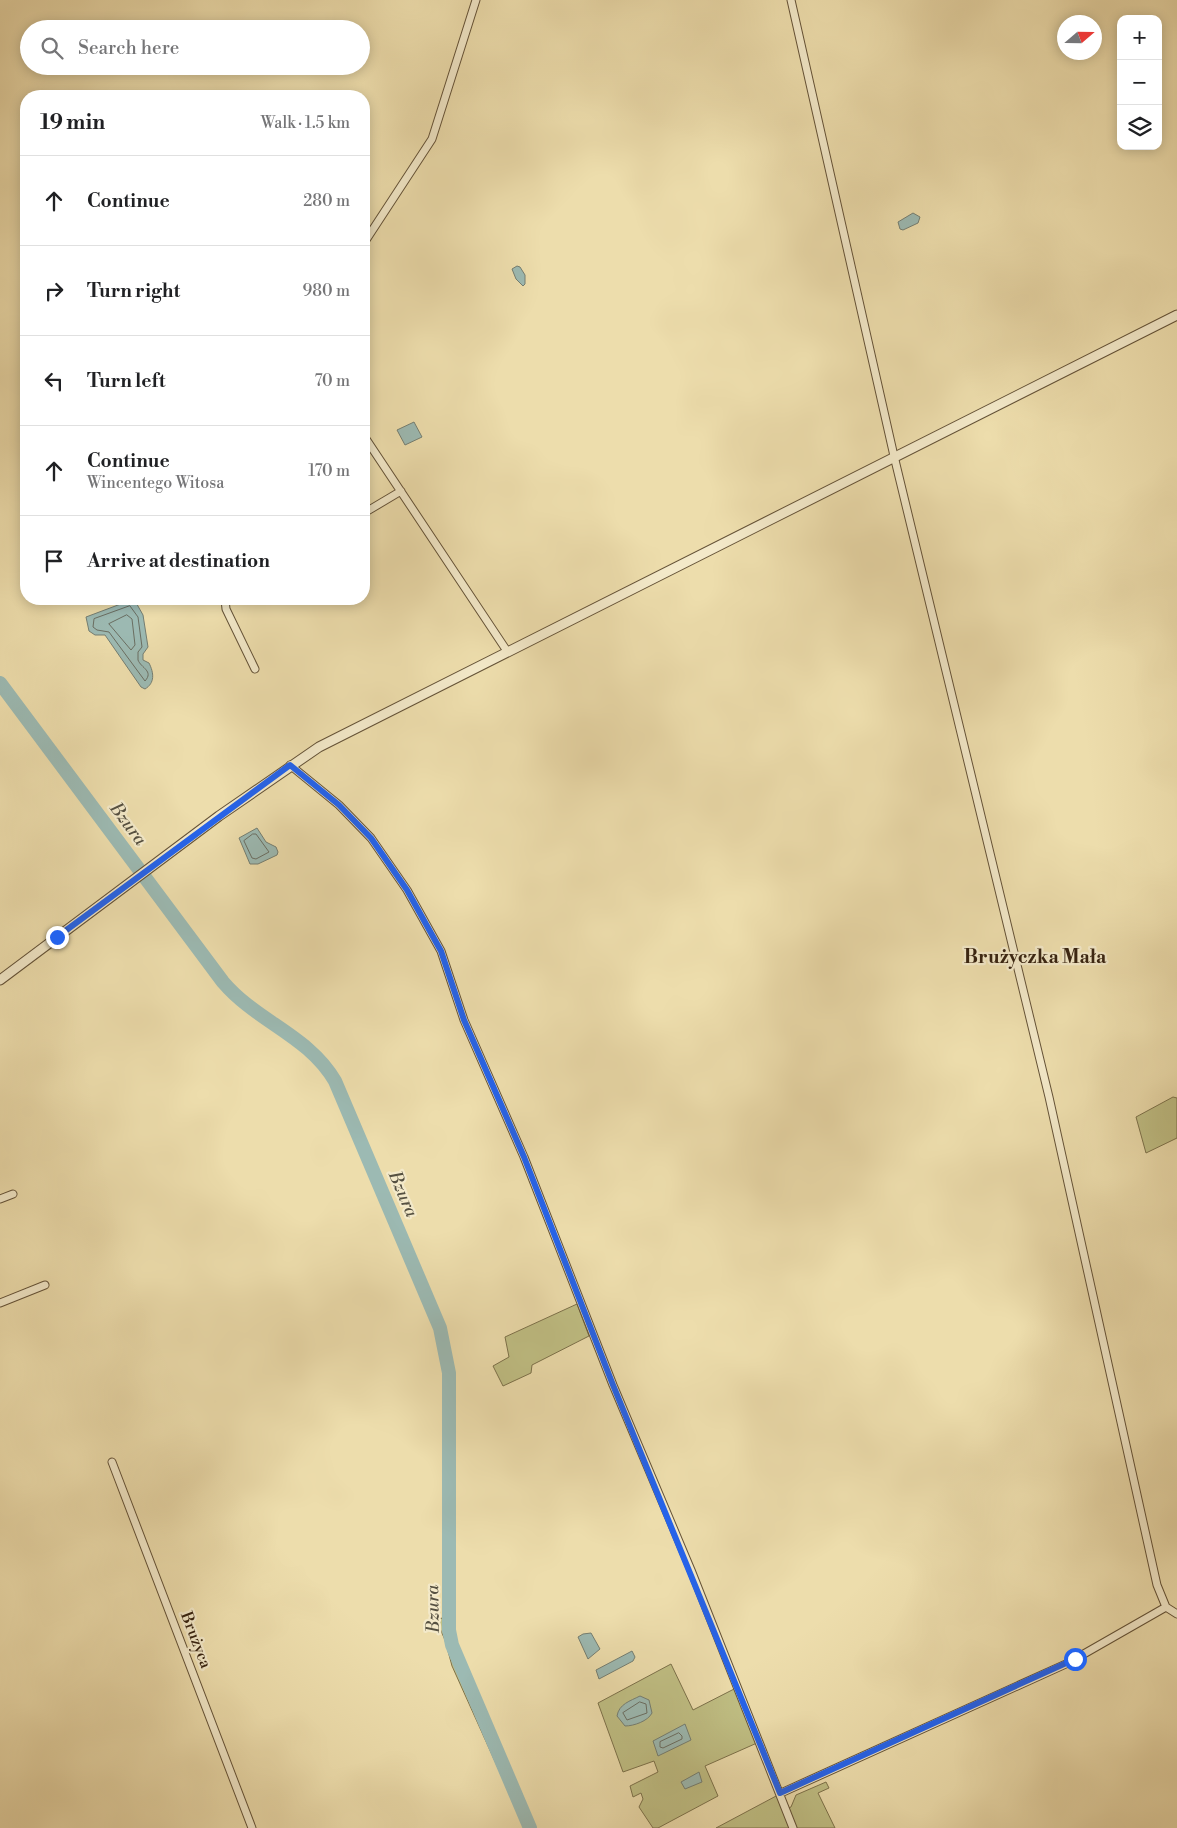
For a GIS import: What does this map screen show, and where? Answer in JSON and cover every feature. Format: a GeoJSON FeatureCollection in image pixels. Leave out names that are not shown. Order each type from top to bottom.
{"type":"FeatureCollection","features":[{"type":"Feature","properties":{"kind":"street"},"geometry":{"type":"LineString","coordinates":[[370,235],[432,139],[476,0]]}},
{"type":"Feature","properties":{"kind":"street"},"geometry":{"type":"LineString","coordinates":[[791,0],[894,456],[1049,1097],[1157,1585],[1166,1607],[1177,1614]]}},
{"type":"Feature","properties":{"kind":"street"},"geometry":{"type":"LineString","coordinates":[[0,980],[290,765],[357,726],[1177,315]]}},
{"type":"Feature","properties":{"kind":"street"},"geometry":{"type":"LineString","coordinates":[[370,445],[508,651]]}},
{"type":"Feature","properties":{"kind":"street"},"geometry":{"type":"LineString","coordinates":[[370,509],[401,491]]}},
{"type":"Feature","properties":{"kind":"street"},"geometry":{"type":"LineString","coordinates":[[226,605],[255,668]]}},
{"type":"Feature","properties":{"kind":"street"},"geometry":{"type":"LineString","coordinates":[[290,765],[339,805],[371,838],[407,890],[441,951],[464,1020],[524,1157],[613,1385],[793,1828]]}},
{"type":"Feature","properties":{"kind":"street"},"geometry":{"type":"LineString","coordinates":[[0,1199],[13,1194]]}},
{"type":"Feature","properties":{"kind":"street"},"geometry":{"type":"LineString","coordinates":[[0,1303],[45,1285]]}},
{"type":"Feature","properties":{"kind":"street","name":"Brużyca"},"geometry":{"type":"LineString","coordinates":[[112,1462],[252,1828]]}},
{"type":"Feature","properties":{"kind":"street"},"geometry":{"type":"LineString","coordinates":[[780,1793],[1068,1663],[1166,1607]]}},
{"type":"Feature","properties":{"kind":"shaded area"},"geometry":{"type":"Polygon","coordinates":[[[1173,1097],[1177,1098],[1177,1138],[1146,1153],[1136,1117],[1173,1097]]]}},
{"type":"Feature","properties":{"kind":"shaded area"},"geometry":{"type":"Polygon","coordinates":[[[577,1304],[589,1336],[532,1365],[531,1373],[503,1386],[493,1366],[509,1357],[505,1337],[577,1304]]]}},
{"type":"Feature","properties":{"kind":"shaded area"},"geometry":{"type":"Polygon","coordinates":[[[439,1618],[449,1619],[452,1645],[457,1660],[530,1828],[525,1828],[452,1666],[445,1640],[437,1622],[439,1618]]]}},
{"type":"Feature","properties":{"kind":"shaded area"},"geometry":{"type":"Polygon","coordinates":[[[671,1664],[693,1710],[736,1688],[757,1743],[705,1766],[718,1796],[658,1828],[653,1828],[639,1807],[643,1799],[641,1793],[633,1797],[630,1786],[658,1772],[654,1761],[623,1772],[598,1703],[671,1664]]]}},
{"type":"Feature","properties":{"kind":"shaded area"},"geometry":{"type":"Polygon","coordinates":[[[826,1782],[829,1788],[818,1793],[835,1828],[716,1828],[778,1795],[784,1810],[791,1807],[796,1795],[826,1782]]]}},
{"type":"Feature","properties":{"kind":"water"},"geometry":{"type":"Polygon","coordinates":[[[913,213],[920,217],[918,223],[903,230],[900,229],[898,222],[913,213]]]}},
{"type":"Feature","properties":{"kind":"water"},"geometry":{"type":"Polygon","coordinates":[[[517,266],[520,267],[525,275],[525,284],[523,286],[516,279],[512,269],[517,266]]]}},
{"type":"Feature","properties":{"kind":"water"},"geometry":{"type":"Polygon","coordinates":[[[414,422],[422,437],[405,445],[397,430],[414,422]]]}},
{"type":"Feature","properties":{"kind":"water"},"geometry":{"type":"Polygon","coordinates":[[[118,605],[137,605],[143,615],[148,647],[143,654],[143,660],[149,663],[153,674],[151,684],[148,687],[145,689],[141,687],[105,635],[95,635],[89,631],[86,617],[118,605]]]}},
{"type":"Feature","properties":{"kind":"water"},"geometry":{"type":"Polygon","coordinates":[[[257,828],[266,842],[276,847],[278,852],[277,855],[258,864],[250,864],[239,838],[257,828]]]}},
{"type":"Feature","properties":{"kind":"water"},"geometry":{"type":"Polygon","coordinates":[[[591,1633],[600,1649],[588,1659],[578,1637],[591,1633]]]}},
{"type":"Feature","properties":{"kind":"water"},"geometry":{"type":"Polygon","coordinates":[[[632,1651],[635,1657],[633,1661],[599,1679],[596,1670],[632,1651]]]}},
{"type":"Feature","properties":{"kind":"water"},"geometry":{"type":"Polygon","coordinates":[[[640,1696],[649,1700],[652,1713],[640,1722],[625,1726],[617,1716],[618,1712],[626,1703],[640,1696]]]}},
{"type":"Feature","properties":{"kind":"water"},"geometry":{"type":"Polygon","coordinates":[[[685,1724],[691,1740],[658,1756],[653,1741],[685,1724]]]}},
{"type":"Feature","properties":{"kind":"water"},"geometry":{"type":"Polygon","coordinates":[[[699,1772],[702,1782],[685,1789],[681,1782],[699,1772]]]}},
{"type":"Feature","properties":{"kind":"waterway","name":"Bzura"},"geometry":{"type":"LineString","coordinates":[[0,683],[223,982],[251,1008],[311,1052],[324,1065],[335,1081],[440,1328],[449,1373],[449,1630],[452,1645],[530,1828]]}},
{"type":"Feature","properties":{"kind":"district","name":"Brużyczka Mała"},"geometry":{"type":"Point","coordinates":[1035,957]}},
{"type":"Feature","properties":{"kind":"route"},"geometry":{"type":"LineString","coordinates":[[57,937],[290,765],[339,805],[371,838],[394,869],[426,921],[441,951],[464,1020],[524,1157],[648,1472],[691,1570],[780,1793],[1075,1659]]}}]}
